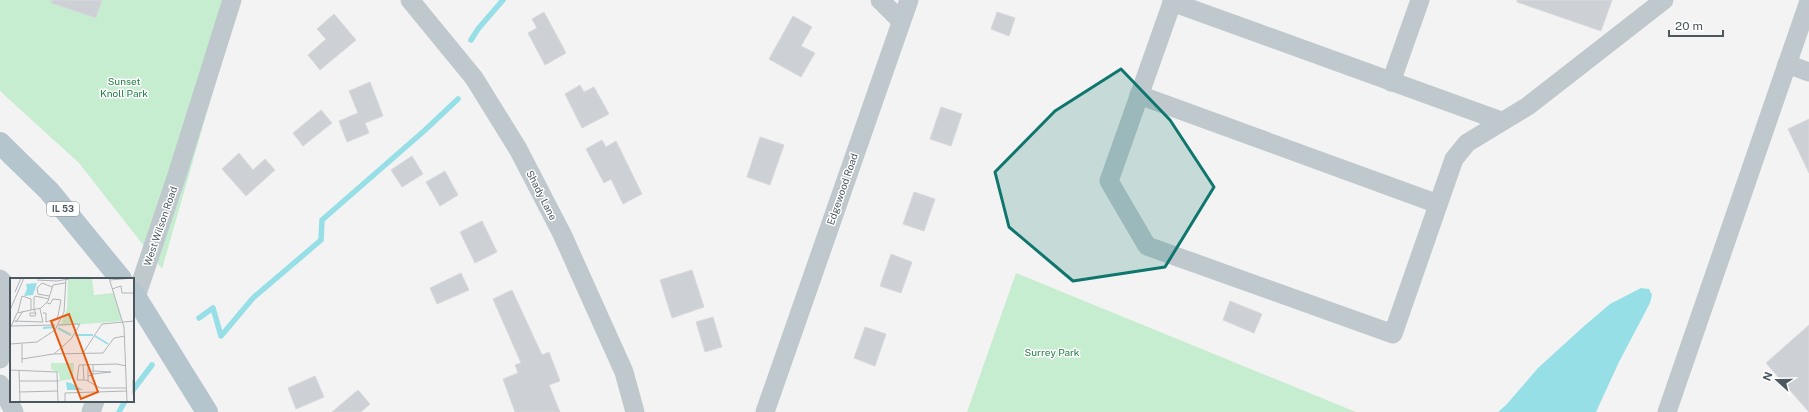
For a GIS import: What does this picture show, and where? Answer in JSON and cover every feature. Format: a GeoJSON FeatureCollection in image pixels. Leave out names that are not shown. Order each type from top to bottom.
{"type":"FeatureCollection","features":[{"type":"Feature","properties":{"kind":"main road","name":"IL 53"},"geometry":{"type":"LineString","coordinates":[[0,143],[49,191],[120,278]]}},
{"type":"Feature","properties":{"kind":"main road"},"geometry":{"type":"LineString","coordinates":[[134,295],[207,412]]}},
{"type":"Feature","properties":{"kind":"street","name":"West Wilson Road"},"geometry":{"type":"LineString","coordinates":[[134,295],[176,178],[232,0]]}},
{"type":"Feature","properties":{"kind":"street","name":"Shady Lane"},"geometry":{"type":"LineString","coordinates":[[410,0],[474,78],[518,149],[562,234],[624,372],[635,412]]}},
{"type":"Feature","properties":{"kind":"street"},"geometry":{"type":"LineString","coordinates":[[880,0],[901,21]]}},
{"type":"Feature","properties":{"kind":"street","name":"Edgewood Road"},"geometry":{"type":"LineString","coordinates":[[764,412],[908,0]]}},
{"type":"Feature","properties":{"kind":"street"},"geometry":{"type":"LineString","coordinates":[[1391,82],[1420,0]]}},
{"type":"Feature","properties":{"kind":"street"},"geometry":{"type":"LineString","coordinates":[[1501,121],[1172,1],[1109,181],[1147,246],[1393,334],[1454,159],[1459,150],[1467,142],[1528,106],[1664,0]]}},
{"type":"Feature","properties":{"kind":"street"},"geometry":{"type":"LineString","coordinates":[[1667,412],[1809,1]]}},
{"type":"Feature","properties":{"kind":"street"},"geometry":{"type":"LineString","coordinates":[[1787,64],[1809,72]]}},
{"type":"Feature","properties":{"kind":"street"},"geometry":{"type":"LineString","coordinates":[[1139,95],[1438,204]]}},
{"type":"Feature","properties":{"kind":"street"},"geometry":{"type":"LineString","coordinates":[[0,279],[8,288],[1,333],[0,359]]}},
{"type":"Feature","properties":{"kind":"street"},"geometry":{"type":"LineString","coordinates":[[0,384],[14,412]]}},
{"type":"Feature","properties":{"kind":"street"},"geometry":{"type":"LineString","coordinates":[[91,412],[95,402]]}},
{"type":"Feature","properties":{"kind":"highlighted area"},"geometry":{"type":"Polygon","coordinates":[[[1121,69],[1170,120],[1214,187],[1165,267],[1073,281],[1009,227],[995,172],[1055,111],[1121,69]]]}},
{"type":"Feature","properties":{"kind":"green space","name":"Sunset Knoll Park"},"geometry":{"type":"Polygon","coordinates":[[[0,0],[239,0],[162,269],[79,163],[0,91],[0,0]]]}},
{"type":"Feature","properties":{"kind":"green space","name":"Surrey Park"},"geometry":{"type":"Polygon","coordinates":[[[1016,273],[1356,412],[967,412],[1016,273]]]}},
{"type":"Feature","properties":{"kind":"water"},"geometry":{"type":"Polygon","coordinates":[[[1641,288],[1649,289],[1652,295],[1650,303],[1619,362],[1596,412],[1498,412],[1506,405],[1538,368],[1583,327],[1610,304],[1641,288]]]}},
{"type":"Feature","properties":{"kind":"building"},"geometry":{"type":"Polygon","coordinates":[[[52,0],[102,0],[96,18],[51,3],[52,0]]]}},
{"type":"Feature","properties":{"kind":"building"},"geometry":{"type":"Polygon","coordinates":[[[1517,0],[1612,0],[1601,31],[1517,2],[1517,0]]]}},
{"type":"Feature","properties":{"kind":"building"},"geometry":{"type":"Polygon","coordinates":[[[544,12],[566,53],[545,65],[528,33],[537,28],[532,19],[544,12]]]}},
{"type":"Feature","properties":{"kind":"building"},"geometry":{"type":"Polygon","coordinates":[[[997,12],[1015,18],[1009,36],[991,29],[997,12]]]}},
{"type":"Feature","properties":{"kind":"building"},"geometry":{"type":"Polygon","coordinates":[[[334,14],[356,40],[320,70],[308,55],[326,39],[317,29],[334,14]]]}},
{"type":"Feature","properties":{"kind":"building"},"geometry":{"type":"Polygon","coordinates":[[[793,16],[812,27],[801,46],[815,53],[801,77],[769,59],[793,16]]]}},
{"type":"Feature","properties":{"kind":"building"},"geometry":{"type":"Polygon","coordinates":[[[370,82],[383,116],[365,123],[369,133],[347,142],[339,121],[358,113],[349,91],[370,82]]]}},
{"type":"Feature","properties":{"kind":"building"},"geometry":{"type":"Polygon","coordinates":[[[580,85],[584,92],[594,87],[609,114],[582,128],[565,94],[580,85]]]}},
{"type":"Feature","properties":{"kind":"building"},"geometry":{"type":"Polygon","coordinates":[[[941,107],[962,114],[951,146],[930,139],[941,107]]]}},
{"type":"Feature","properties":{"kind":"building"},"geometry":{"type":"Polygon","coordinates":[[[321,110],[332,123],[303,146],[293,133],[321,110]]]}},
{"type":"Feature","properties":{"kind":"building"},"geometry":{"type":"Polygon","coordinates":[[[1809,119],[1809,173],[1788,129],[1809,119]]]}},
{"type":"Feature","properties":{"kind":"building"},"geometry":{"type":"Polygon","coordinates":[[[760,137],[784,145],[770,185],[747,177],[760,137]]]}},
{"type":"Feature","properties":{"kind":"building"},"geometry":{"type":"Polygon","coordinates":[[[602,140],[606,147],[616,141],[642,194],[623,204],[611,179],[604,183],[586,149],[602,140]]]}},
{"type":"Feature","properties":{"kind":"building"},"geometry":{"type":"Polygon","coordinates":[[[239,153],[253,170],[265,159],[275,170],[246,196],[222,169],[239,153]]]}},
{"type":"Feature","properties":{"kind":"building"},"geometry":{"type":"Polygon","coordinates":[[[412,156],[423,174],[402,187],[391,170],[412,156]]]}},
{"type":"Feature","properties":{"kind":"building"},"geometry":{"type":"Polygon","coordinates":[[[445,171],[458,195],[440,206],[426,182],[445,171]]]}},
{"type":"Feature","properties":{"kind":"building"},"geometry":{"type":"Polygon","coordinates":[[[914,192],[935,199],[924,231],[903,224],[914,192]]]}},
{"type":"Feature","properties":{"kind":"building"},"geometry":{"type":"Polygon","coordinates":[[[482,221],[497,252],[475,263],[460,232],[482,221]]]}},
{"type":"Feature","properties":{"kind":"building"},"geometry":{"type":"Polygon","coordinates":[[[891,254],[912,262],[901,293],[880,286],[891,254]]]}},
{"type":"Feature","properties":{"kind":"building"},"geometry":{"type":"Polygon","coordinates":[[[692,270],[704,307],[672,318],[660,280],[692,270]]]}},
{"type":"Feature","properties":{"kind":"building"},"geometry":{"type":"Polygon","coordinates":[[[461,273],[469,290],[437,304],[430,288],[461,273]]]}},
{"type":"Feature","properties":{"kind":"building"},"geometry":{"type":"Polygon","coordinates":[[[512,290],[542,355],[549,352],[560,381],[549,385],[560,412],[515,412],[503,379],[518,373],[515,365],[521,363],[493,299],[512,290]]]}},
{"type":"Feature","properties":{"kind":"building"},"geometry":{"type":"Polygon","coordinates":[[[1230,301],[1262,314],[1254,333],[1223,320],[1230,301]]]}},
{"type":"Feature","properties":{"kind":"building"},"geometry":{"type":"Polygon","coordinates":[[[713,317],[722,347],[705,352],[696,322],[713,317]]]}},
{"type":"Feature","properties":{"kind":"building"},"geometry":{"type":"Polygon","coordinates":[[[1809,325],[1809,412],[1766,363],[1809,325]]]}},
{"type":"Feature","properties":{"kind":"building"},"geometry":{"type":"Polygon","coordinates":[[[865,327],[886,334],[875,366],[854,358],[865,327]]]}},
{"type":"Feature","properties":{"kind":"building"},"geometry":{"type":"Polygon","coordinates":[[[315,376],[324,397],[296,409],[288,388],[315,376]]]}},
{"type":"Feature","properties":{"kind":"building"},"geometry":{"type":"Polygon","coordinates":[[[358,390],[370,404],[361,412],[332,412],[358,390]]]}},
{"type":"Feature","properties":{"kind":"waterway"},"geometry":{"type":"LineString","coordinates":[[471,40],[478,29],[503,0]]}},
{"type":"Feature","properties":{"kind":"waterway"},"geometry":{"type":"LineString","coordinates":[[199,318],[213,308],[221,336],[253,298],[321,240],[322,220],[424,131],[458,99]]}},
{"type":"Feature","properties":{"kind":"waterway"},"geometry":{"type":"LineString","coordinates":[[134,389],[152,365]]}},
{"type":"Feature","properties":{"kind":"waterway"},"geometry":{"type":"LineString","coordinates":[[119,412],[124,402]]}}]}
